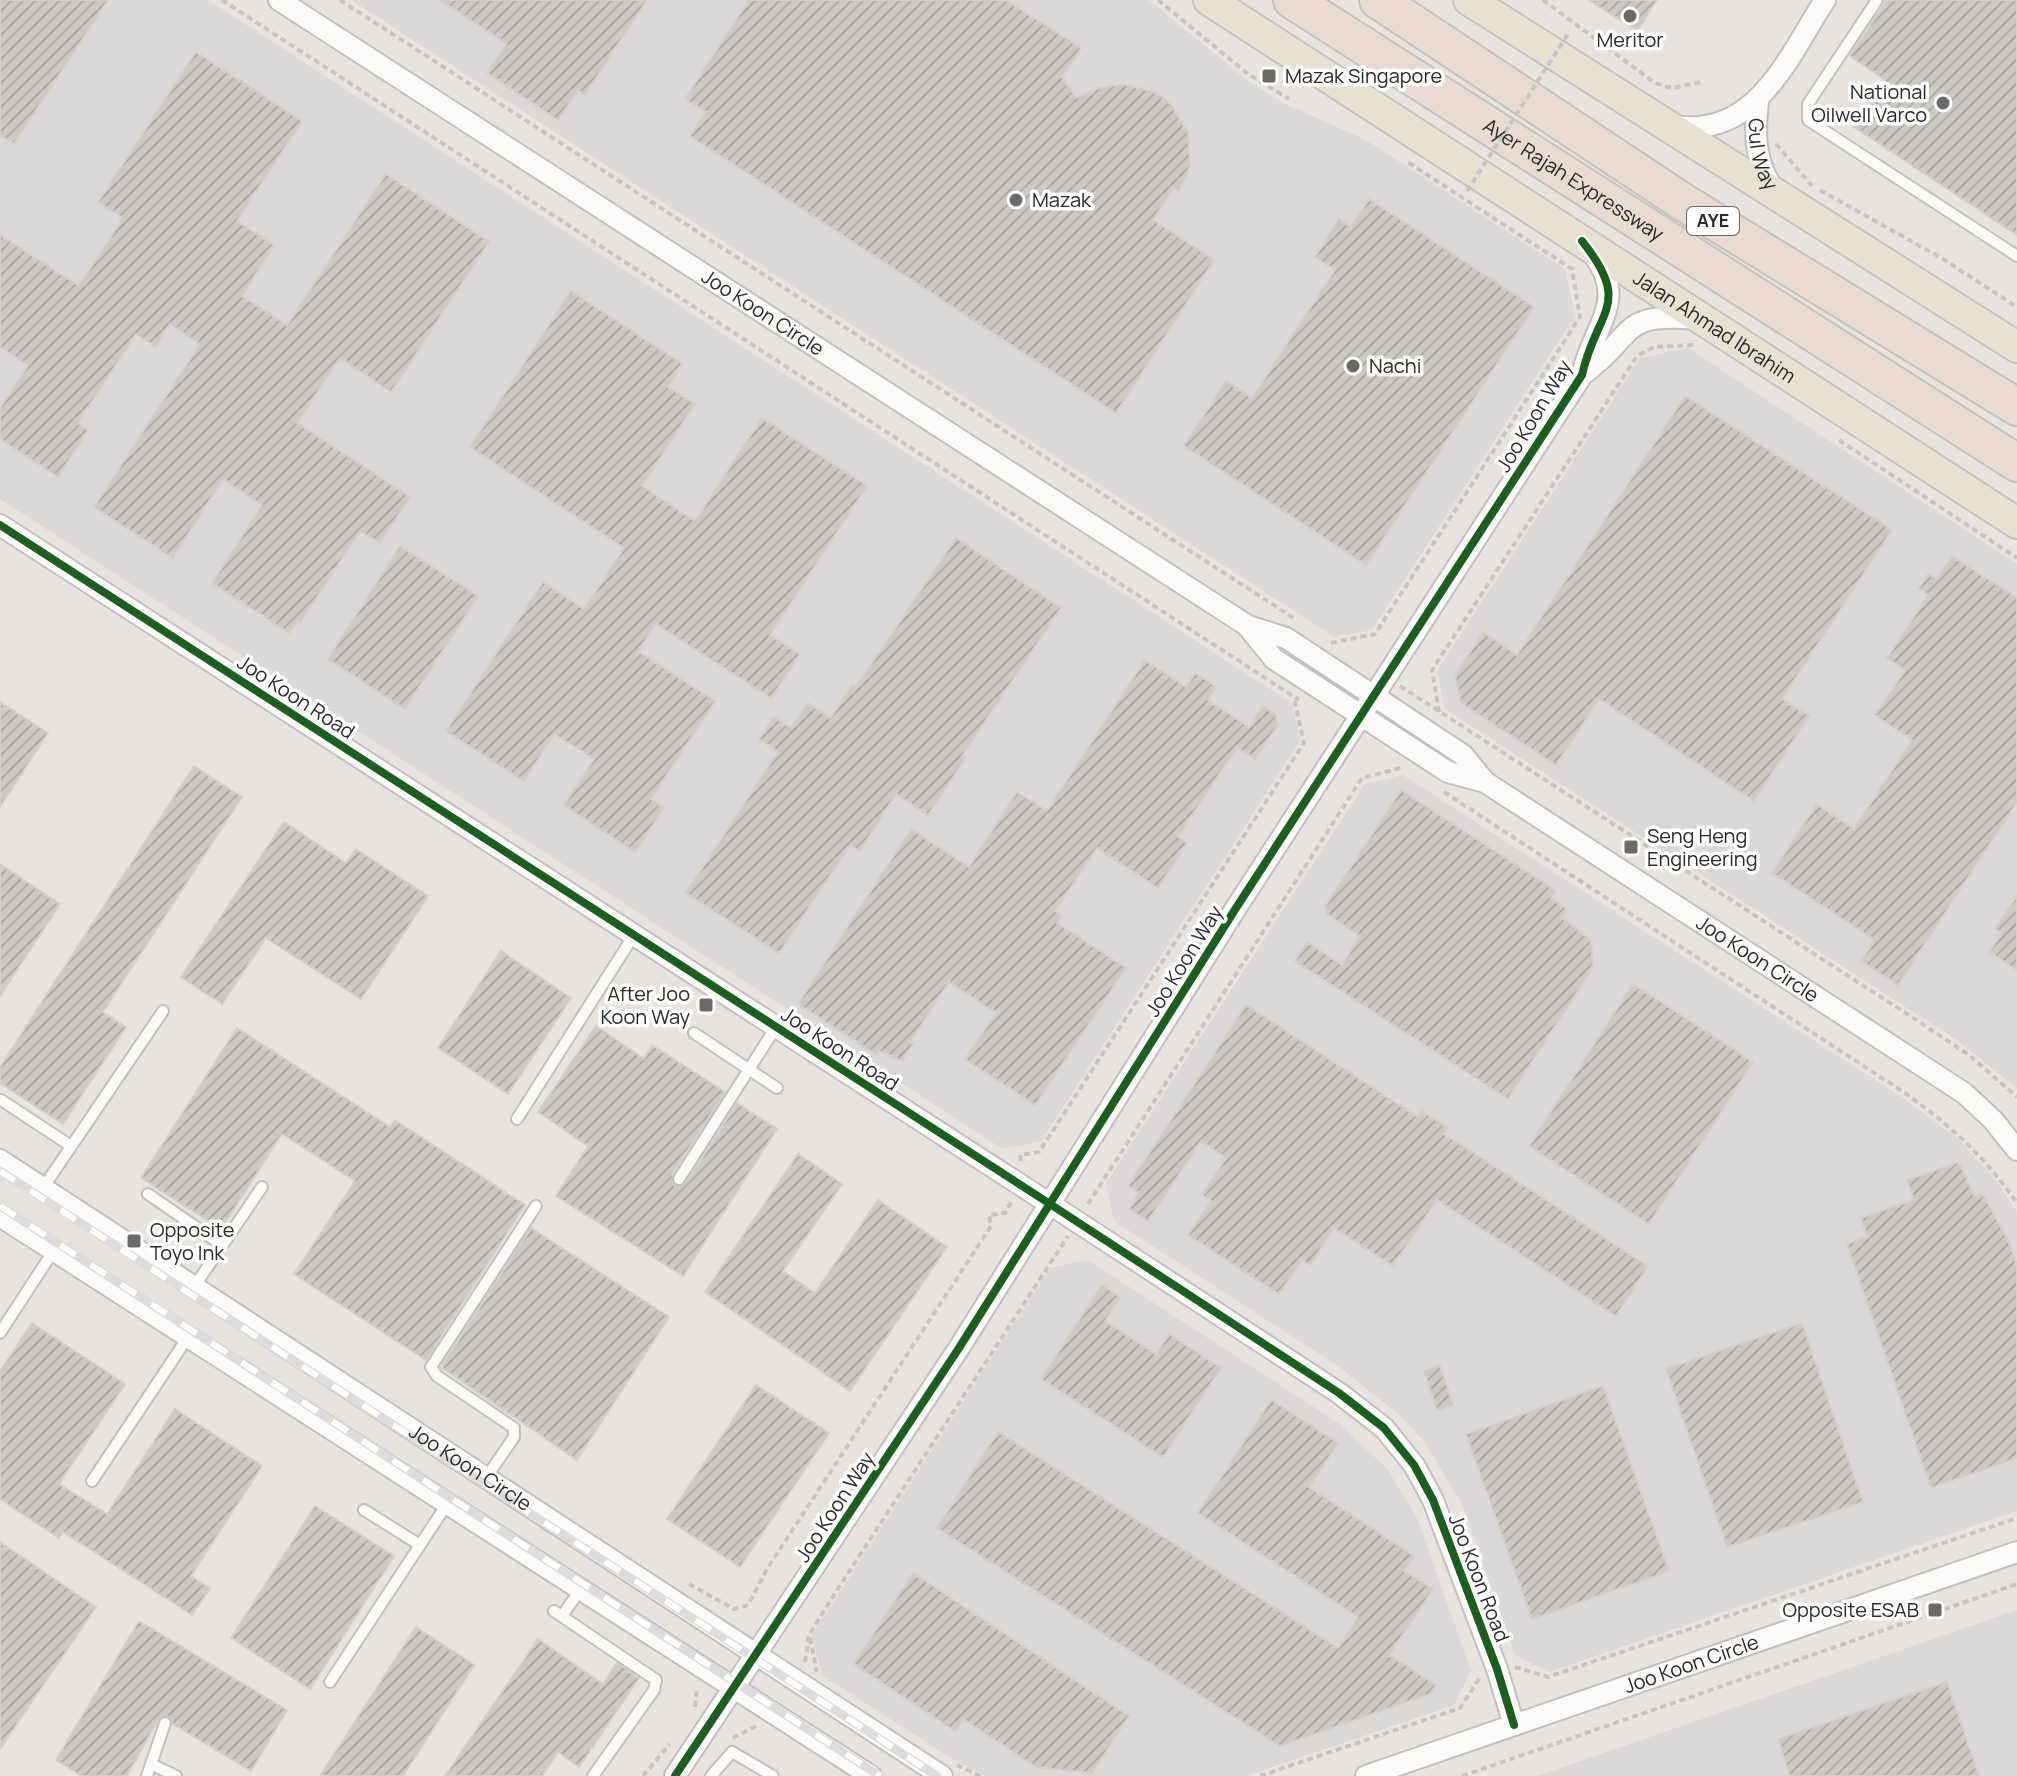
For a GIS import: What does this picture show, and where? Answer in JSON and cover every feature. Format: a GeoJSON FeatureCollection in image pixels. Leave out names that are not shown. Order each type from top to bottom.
{"type":"FeatureCollection","features":[{"type":"Feature","properties":{"kind":"highway","name":"Ayer Rajah Expressway"},"geometry":{"type":"LineString","coordinates":[[1292,0],[2017,463]]}},
{"type":"Feature","properties":{"kind":"highway","name":"Ayer Rajah Expressway"},"geometry":{"type":"LineString","coordinates":[[1378,0],[1683,202],[2017,407]]}},
{"type":"Feature","properties":{"kind":"highway"},"geometry":{"type":"LineString","coordinates":[[1926,406],[2017,472]]}},
{"type":"Feature","properties":{"kind":"main road","name":"Jalan Ahmad Ibrahim"},"geometry":{"type":"LineString","coordinates":[[1209,0],[2017,523]]}},
{"type":"Feature","properties":{"kind":"main road"},"geometry":{"type":"LineString","coordinates":[[1469,0],[2017,347]]}},
{"type":"Feature","properties":{"kind":"street","name":"Joo Koon Circle"},"geometry":{"type":"LineString","coordinates":[[279,0],[1248,626],[1286,638],[1374,696],[1463,755],[1485,782],[1964,1093],[2017,1150]]}},
{"type":"Feature","properties":{"kind":"street","name":"Gul Way"},"geometry":{"type":"LineString","coordinates":[[1662,124],[1705,127],[1739,116],[1758,103],[1825,0]]}},
{"type":"Feature","properties":{"kind":"street","name":"Gul Way"},"geometry":{"type":"LineString","coordinates":[[1758,103],[1755,140],[1766,178],[1781,200]]}},
{"type":"Feature","properties":{"kind":"street","name":"Joo Koon Way"},"geometry":{"type":"LineString","coordinates":[[675,1776],[757,1656],[1050,1204],[1582,375],[1588,348],[1609,307],[1610,286],[1600,264],[1582,241]]}},
{"type":"Feature","properties":{"kind":"street","name":"Joo Koon Way"},"geometry":{"type":"LineString","coordinates":[[1582,375],[1606,358],[1625,331],[1640,320],[1658,315],[1701,319]]}},
{"type":"Feature","properties":{"kind":"street","name":"Joo Koon Road"},"geometry":{"type":"LineString","coordinates":[[0,525],[1050,1204],[1339,1393],[1384,1428],[1414,1465],[1433,1500],[1497,1669],[1514,1725]]}},
{"type":"Feature","properties":{"kind":"street","name":"Joo Koon Circle"},"geometry":{"type":"LineString","coordinates":[[1248,626],[1274,659],[1448,772],[1485,782]]}},
{"type":"Feature","properties":{"kind":"street","name":"Joo Koon Circle"},"geometry":{"type":"LineString","coordinates":[[0,1160],[942,1776]]}},
{"type":"Feature","properties":{"kind":"street"},"geometry":{"type":"LineString","coordinates":[[0,1216],[871,1776]]}},
{"type":"Feature","properties":{"kind":"street","name":"Joo Koon Circle"},"geometry":{"type":"LineString","coordinates":[[1366,1776],[2017,1552]]}},
{"type":"Feature","properties":{"kind":"lane"},"geometry":{"type":"LineString","coordinates":[[1877,0],[1808,104],[1808,120],[2017,256]]}},
{"type":"Feature","properties":{"kind":"lane"},"geometry":{"type":"LineString","coordinates":[[517,1119],[634,935]]}},
{"type":"Feature","properties":{"kind":"lane"},"geometry":{"type":"LineString","coordinates":[[43,1188],[163,1011]]}},
{"type":"Feature","properties":{"kind":"lane"},"geometry":{"type":"LineString","coordinates":[[679,1179],[776,1027]]}},
{"type":"Feature","properties":{"kind":"lane"},"geometry":{"type":"LineString","coordinates":[[694,1033],[777,1088]]}},
{"type":"Feature","properties":{"kind":"lane"},"geometry":{"type":"LineString","coordinates":[[1,1100],[71,1146]]}},
{"type":"Feature","properties":{"kind":"lane"},"geometry":{"type":"LineString","coordinates":[[194,1287],[262,1187]]}},
{"type":"Feature","properties":{"kind":"lane"},"geometry":{"type":"LineString","coordinates":[[148,1194],[222,1245]]}},
{"type":"Feature","properties":{"kind":"lane"},"geometry":{"type":"LineString","coordinates":[[486,1478],[514,1437],[514,1428],[437,1376],[431,1367],[536,1206]]}},
{"type":"Feature","properties":{"kind":"lane"},"geometry":{"type":"LineString","coordinates":[[0,1333],[54,1250]]}},
{"type":"Feature","properties":{"kind":"lane"},"geometry":{"type":"LineString","coordinates":[[92,1481],[188,1337]]}},
{"type":"Feature","properties":{"kind":"lane"},"geometry":{"type":"LineString","coordinates":[[330,1682],[447,1504]]}},
{"type":"Feature","properties":{"kind":"lane"},"geometry":{"type":"LineString","coordinates":[[364,1510],[420,1545]]}},
{"type":"Feature","properties":{"kind":"lane"},"geometry":{"type":"LineString","coordinates":[[580,1590],[558,1614],[656,1680],[654,1690],[593,1776]]}},
{"type":"Feature","properties":{"kind":"lane"},"geometry":{"type":"LineString","coordinates":[[147,1776],[165,1723]]}},
{"type":"Feature","properties":{"kind":"lane"},"geometry":{"type":"LineString","coordinates":[[711,1776],[732,1752],[773,1776]]}},
{"type":"Feature","properties":{"kind":"lane"},"geometry":{"type":"LineString","coordinates":[[153,1765],[176,1776]]}},
{"type":"Feature","properties":{"kind":"path"},"geometry":{"type":"LineString","coordinates":[[222,0],[956,475],[1294,699],[1307,700]]}},
{"type":"Feature","properties":{"kind":"path"},"geometry":{"type":"LineString","coordinates":[[340,0],[1305,626]]}},
{"type":"Feature","properties":{"kind":"path"},"geometry":{"type":"LineString","coordinates":[[1158,0],[1248,74],[1289,99]]}},
{"type":"Feature","properties":{"kind":"path"},"geometry":{"type":"LineString","coordinates":[[1543,0],[1655,83],[1672,88],[1701,82]]}},
{"type":"Feature","properties":{"kind":"path"},"geometry":{"type":"LineString","coordinates":[[1467,191],[1570,31]]}},
{"type":"Feature","properties":{"kind":"path"},"geometry":{"type":"LineString","coordinates":[[1773,142],[1813,187],[1943,259],[2017,307]]}},
{"type":"Feature","properties":{"kind":"path"},"geometry":{"type":"LineString","coordinates":[[1331,643],[1375,634],[1580,317],[1572,269],[1406,161]]}},
{"type":"Feature","properties":{"kind":"path"},"geometry":{"type":"LineString","coordinates":[[1439,712],[1432,670],[1637,356],[1646,349],[1676,344],[1693,344],[1705,352]]}},
{"type":"Feature","properties":{"kind":"path"},"geometry":{"type":"LineString","coordinates":[[1828,432],[2017,558]]}},
{"type":"Feature","properties":{"kind":"path"},"geometry":{"type":"LineString","coordinates":[[1318,634],[1342,650]]}},
{"type":"Feature","properties":{"kind":"path"},"geometry":{"type":"LineString","coordinates":[[1386,678],[1918,1021],[1969,1055],[2017,1097]]}},
{"type":"Feature","properties":{"kind":"path"},"geometry":{"type":"LineString","coordinates":[[748,1605],[767,1569],[991,1226],[989,1215],[1005,1213],[1021,1186],[1020,1155],[1039,1152],[1304,743],[1294,699]]}},
{"type":"Feature","properties":{"kind":"path"},"geometry":{"type":"LineString","coordinates":[[818,1675],[805,1666],[809,1635],[1362,778],[1407,766],[1396,759]]}},
{"type":"Feature","properties":{"kind":"path"},"geometry":{"type":"LineString","coordinates":[[1432,783],[1908,1095],[1960,1134],[2017,1203]]}},
{"type":"Feature","properties":{"kind":"path"},"geometry":{"type":"LineString","coordinates":[[1260,1776],[1460,1708],[1478,1677],[1497,1669],[1510,1665],[1548,1677],[2017,1518]]}},
{"type":"Feature","properties":{"kind":"path"},"geometry":{"type":"LineString","coordinates":[[1462,1776],[2017,1584]]}},
{"type":"Feature","properties":{"kind":"shaded area"},"geometry":{"type":"Polygon","coordinates":[[[0,0],[208,0],[1292,703],[1300,741],[1041,1141],[1003,1149],[0,499],[0,0]]]}},
{"type":"Feature","properties":{"kind":"shaded area"},"geometry":{"type":"Polygon","coordinates":[[[351,0],[1149,0],[1245,79],[1283,103],[1364,139],[1565,269],[1575,316],[1372,630],[1334,637],[351,0]]]}},
{"type":"Feature","properties":{"kind":"shaded area"},"geometry":{"type":"Polygon","coordinates":[[[1688,348],[2017,564],[2017,1088],[1955,1039],[1445,709],[1437,671],[1640,358],[1688,348]]]}},
{"type":"Feature","properties":{"kind":"shaded area"},"geometry":{"type":"Polygon","coordinates":[[[1403,775],[1906,1100],[1958,1139],[1995,1179],[2017,1212],[2017,1511],[1549,1672],[1515,1655],[1462,1504],[1425,1443],[1402,1417],[1338,1366],[1114,1221],[1106,1183],[1365,784],[1403,775]]]}},
{"type":"Feature","properties":{"kind":"shaded area"},"geometry":{"type":"Polygon","coordinates":[[[1088,1260],[1340,1424],[1388,1470],[1418,1520],[1471,1671],[1454,1705],[1246,1776],[987,1776],[952,1759],[822,1675],[812,1635],[1050,1268],[1088,1260]]]}},
{"type":"Feature","properties":{"kind":"shaded area"},"geometry":{"type":"Polygon","coordinates":[[[2017,1610],[2017,1776],[1537,1776],[2017,1610]]]}},
{"type":"Feature","properties":{"kind":"building"},"geometry":{"type":"Polygon","coordinates":[[[0,0],[108,0],[14,144],[0,135],[0,0]]]}},
{"type":"Feature","properties":{"kind":"building"},"geometry":{"type":"Polygon","coordinates":[[[440,0],[647,0],[585,95],[578,90],[558,120],[487,73],[507,44],[440,0]]]}},
{"type":"Feature","properties":{"kind":"building"},"geometry":{"type":"Polygon","coordinates":[[[749,0],[1006,0],[1081,48],[1062,77],[1076,98],[1096,89],[1122,84],[1157,93],[1172,106],[1188,133],[1190,166],[1179,191],[1173,188],[1153,220],[1214,260],[1116,413],[690,136],[706,112],[685,99],[749,0]]]}},
{"type":"Feature","properties":{"kind":"building","name":"Meritor"},"geometry":{"type":"Polygon","coordinates":[[[1589,0],[1657,0],[1637,31],[1589,0]]]}},
{"type":"Feature","properties":{"kind":"building","name":"National Oilwell Varco"},"geometry":{"type":"Polygon","coordinates":[[[1887,0],[2017,0],[2017,235],[1854,127],[1885,80],[1850,56],[1887,0]]]}},
{"type":"Feature","properties":{"kind":"building"},"geometry":{"type":"Polygon","coordinates":[[[196,52],[302,121],[237,221],[274,245],[242,296],[287,325],[386,174],[489,242],[391,392],[340,358],[297,423],[410,497],[380,543],[360,531],[300,623],[297,621],[289,633],[212,583],[262,505],[223,479],[173,558],[94,507],[200,344],[170,324],[155,347],[136,334],[78,423],[88,430],[58,477],[0,439],[0,408],[28,365],[0,347],[0,235],[79,286],[123,218],[98,202],[196,52]]]}},
{"type":"Feature","properties":{"kind":"building"},"geometry":{"type":"Polygon","coordinates":[[[1369,199],[1534,307],[1366,565],[1184,446],[1226,381],[1252,398],[1335,270],[1315,257],[1339,219],[1351,227],[1369,199]]]}},
{"type":"Feature","properties":{"kind":"building"},"geometry":{"type":"Polygon","coordinates":[[[571,291],[682,364],[668,387],[695,404],[642,486],[695,521],[762,418],[867,486],[770,635],[800,654],[771,698],[656,624],[638,651],[715,701],[651,799],[664,808],[635,852],[564,805],[594,759],[554,734],[524,781],[446,731],[543,582],[584,609],[624,548],[470,447],[571,291]]]}},
{"type":"Feature","properties":{"kind":"building"},"geometry":{"type":"Polygon","coordinates":[[[1685,396],[1892,530],[1782,699],[1809,716],[1754,801],[1599,699],[1556,765],[1461,703],[1455,676],[1483,632],[1517,655],[1685,396]]]}},
{"type":"Feature","properties":{"kind":"building"},"geometry":{"type":"Polygon","coordinates":[[[956,538],[1061,608],[962,756],[966,758],[928,815],[896,794],[860,851],[850,845],[779,953],[686,893],[778,752],[759,739],[774,717],[791,728],[808,703],[830,718],[853,685],[856,687],[956,538]]]}},
{"type":"Feature","properties":{"kind":"building"},"geometry":{"type":"Polygon","coordinates":[[[400,546],[478,596],[405,709],[328,659],[400,546]]]}},
{"type":"Feature","properties":{"kind":"building"},"geometry":{"type":"Polygon","coordinates":[[[1952,556],[2017,598],[2017,802],[1898,985],[1861,961],[1875,940],[1772,873],[1817,804],[1854,829],[1912,740],[1875,715],[1905,670],[1887,658],[1928,595],[1919,588],[1928,574],[1936,579],[1952,556]]]}},
{"type":"Feature","properties":{"kind":"building"},"geometry":{"type":"Polygon","coordinates":[[[1145,660],[1186,687],[1195,673],[1206,680],[1216,687],[1208,700],[1249,727],[1263,706],[1275,714],[1278,725],[1255,759],[1237,747],[1178,837],[1187,843],[1158,888],[1097,848],[1055,911],[1062,916],[1057,923],[1126,968],[1035,1105],[965,1059],[996,1013],[949,982],[910,1042],[913,1044],[902,1061],[879,1051],[877,1055],[798,1004],[911,829],[969,867],[1017,792],[1047,811],[1145,660]]]}},
{"type":"Feature","properties":{"kind":"building"},"geometry":{"type":"Polygon","coordinates":[[[0,702],[48,733],[0,807],[0,702]]]}},
{"type":"Feature","properties":{"kind":"building"},"geometry":{"type":"Polygon","coordinates":[[[194,766],[242,797],[103,1012],[126,1027],[63,1124],[0,1083],[0,1067],[194,766]]]}},
{"type":"Feature","properties":{"kind":"building"},"geometry":{"type":"Polygon","coordinates":[[[1401,790],[1556,891],[1551,898],[1567,909],[1562,918],[1591,940],[1593,964],[1588,975],[1508,1099],[1295,961],[1307,942],[1342,965],[1360,936],[1327,914],[1325,907],[1401,790]]]}},
{"type":"Feature","properties":{"kind":"building"},"geometry":{"type":"Polygon","coordinates":[[[284,822],[346,863],[356,849],[428,896],[361,999],[266,938],[222,1004],[181,977],[284,822]]]}},
{"type":"Feature","properties":{"kind":"building"},"geometry":{"type":"Polygon","coordinates":[[[0,864],[60,904],[0,996],[0,864]]]}},
{"type":"Feature","properties":{"kind":"building"},"geometry":{"type":"Polygon","coordinates":[[[2017,896],[2017,970],[1989,952],[2002,933],[1995,929],[2017,896]]]}},
{"type":"Feature","properties":{"kind":"building"},"geometry":{"type":"Polygon","coordinates":[[[501,951],[571,998],[508,1094],[438,1048],[501,951]]]}},
{"type":"Feature","properties":{"kind":"building"},"geometry":{"type":"Polygon","coordinates":[[[1633,984],[1753,1062],[1649,1224],[1529,1146],[1633,984]]]}},
{"type":"Feature","properties":{"kind":"building"},"geometry":{"type":"Polygon","coordinates":[[[1246,1005],[1418,1117],[1422,1111],[1448,1128],[1444,1134],[1648,1266],[1616,1316],[1437,1200],[1393,1266],[1334,1228],[1310,1265],[1302,1260],[1279,1294],[1188,1235],[1211,1201],[1202,1195],[1226,1158],[1201,1141],[1148,1221],[1129,1209],[1139,1193],[1128,1186],[1246,1005]]]}},
{"type":"Feature","properties":{"kind":"building"},"geometry":{"type":"Polygon","coordinates":[[[596,1026],[644,1059],[652,1045],[725,1092],[672,1175],[675,1186],[686,1183],[737,1103],[777,1129],[683,1276],[556,1196],[588,1146],[538,1112],[596,1026]]]}},
{"type":"Feature","properties":{"kind":"building"},"geometry":{"type":"Polygon","coordinates":[[[237,1028],[390,1127],[395,1120],[525,1205],[426,1360],[294,1274],[355,1181],[282,1134],[221,1229],[141,1178],[237,1028]]]}},
{"type":"Feature","properties":{"kind":"building"},"geometry":{"type":"Polygon","coordinates":[[[798,1154],[842,1184],[783,1271],[815,1293],[878,1200],[947,1247],[850,1391],[705,1292],[798,1154]]]}},
{"type":"Feature","properties":{"kind":"building"},"geometry":{"type":"Polygon","coordinates":[[[1959,1162],[1974,1196],[1982,1193],[2008,1240],[2017,1265],[2017,1458],[1931,1488],[1847,1244],[1867,1237],[1861,1218],[1914,1200],[1907,1180],[1959,1162]]]}},
{"type":"Feature","properties":{"kind":"building"},"geometry":{"type":"Polygon","coordinates":[[[531,1228],[669,1317],[577,1460],[441,1367],[531,1228]]]}},
{"type":"Feature","properties":{"kind":"building"},"geometry":{"type":"Polygon","coordinates":[[[1102,1285],[1120,1297],[1105,1321],[1156,1354],[1169,1334],[1221,1368],[1163,1457],[1041,1379],[1102,1285]]]}},
{"type":"Feature","properties":{"kind":"building"},"geometry":{"type":"Polygon","coordinates":[[[32,1323],[125,1384],[59,1484],[107,1514],[175,1409],[262,1466],[191,1576],[210,1588],[192,1615],[63,1532],[59,1538],[0,1499],[0,1371],[32,1323]]]}},
{"type":"Feature","properties":{"kind":"building"},"geometry":{"type":"Polygon","coordinates":[[[1802,1323],[1863,1502],[1727,1547],[1666,1369],[1802,1323]]]}},
{"type":"Feature","properties":{"kind":"building"},"geometry":{"type":"Polygon","coordinates":[[[1440,1365],[1453,1405],[1437,1410],[1424,1371],[1440,1365]]]}},
{"type":"Feature","properties":{"kind":"building"},"geometry":{"type":"Polygon","coordinates":[[[756,1385],[829,1433],[740,1567],[667,1519],[756,1385]]]}},
{"type":"Feature","properties":{"kind":"building"},"geometry":{"type":"Polygon","coordinates":[[[1603,1386],[1669,1571],[1532,1619],[1466,1434],[1603,1386]]]}},
{"type":"Feature","properties":{"kind":"building"},"geometry":{"type":"Polygon","coordinates":[[[1271,1400],[1338,1443],[1309,1487],[1414,1556],[1404,1571],[1433,1589],[1389,1655],[1436,1685],[1430,1694],[1280,1746],[937,1528],[998,1432],[1338,1648],[1358,1617],[1198,1513],[1271,1400]]]}},
{"type":"Feature","properties":{"kind":"building"},"geometry":{"type":"Polygon","coordinates":[[[315,1506],[394,1556],[310,1689],[231,1638],[315,1506]]]}},
{"type":"Feature","properties":{"kind":"building"},"geometry":{"type":"Polygon","coordinates":[[[0,1542],[96,1607],[0,1749],[0,1542]]]}},
{"type":"Feature","properties":{"kind":"building"},"geometry":{"type":"Polygon","coordinates":[[[913,1573],[1129,1716],[1092,1773],[1036,1767],[963,1719],[955,1731],[854,1664],[913,1573]]]}},
{"type":"Feature","properties":{"kind":"building"},"geometry":{"type":"Polygon","coordinates":[[[139,1621],[287,1710],[251,1771],[173,1724],[170,1717],[164,1715],[158,1720],[127,1776],[82,1776],[56,1760],[139,1621]]]}},
{"type":"Feature","properties":{"kind":"building"},"geometry":{"type":"Polygon","coordinates":[[[416,1627],[474,1665],[403,1776],[320,1776],[416,1627]]]}},
{"type":"Feature","properties":{"kind":"building"},"geometry":{"type":"Polygon","coordinates":[[[538,1639],[603,1684],[617,1663],[639,1678],[579,1767],[558,1752],[542,1776],[445,1776],[538,1639]]]}},
{"type":"Feature","properties":{"kind":"building"},"geometry":{"type":"Polygon","coordinates":[[[1947,1682],[1979,1776],[1790,1776],[1778,1739],[1947,1682]]]}},
{"type":"Feature","properties":{"kind":"railway"},"geometry":{"type":"LineString","coordinates":[[0,1171],[937,1776]]}},
{"type":"Feature","properties":{"kind":"railway"},"geometry":{"type":"LineString","coordinates":[[0,1206],[880,1776]]}},
{"type":"Feature","properties":{"kind":"cycle path"},"geometry":{"type":"LineString","coordinates":[[675,1776],[959,1348],[1236,908],[1582,375],[1609,295],[1598,263],[1582,241]]}},
{"type":"Feature","properties":{"kind":"cycle path"},"geometry":{"type":"LineString","coordinates":[[0,525],[1050,1204],[1339,1393],[1384,1428],[1414,1465],[1433,1500],[1497,1669],[1514,1725]]}},
{"type":"Feature","properties":{"kind":"place","name":"Meritor"},"geometry":{"type":"Point","coordinates":[1630,16]}},
{"type":"Feature","properties":{"kind":"place","name":"Mazak Singapore"},"geometry":{"type":"Point","coordinates":[1269,76]}},
{"type":"Feature","properties":{"kind":"place","name":"National Oilwell Varco"},"geometry":{"type":"Point","coordinates":[1943,103]}},
{"type":"Feature","properties":{"kind":"place","name":"Mazak"},"geometry":{"type":"Point","coordinates":[1016,200]}},
{"type":"Feature","properties":{"kind":"place","name":"Nachi"},"geometry":{"type":"Point","coordinates":[1353,366]}},
{"type":"Feature","properties":{"kind":"place","name":"Seng Heng Engineering"},"geometry":{"type":"Point","coordinates":[1631,847]}},
{"type":"Feature","properties":{"kind":"place","name":"After Joo Koon Way"},"geometry":{"type":"Point","coordinates":[706,1005]}},
{"type":"Feature","properties":{"kind":"place","name":"Opposite Toyo Ink"},"geometry":{"type":"Point","coordinates":[134,1241]}},
{"type":"Feature","properties":{"kind":"place","name":"Opposite ESAB"},"geometry":{"type":"Point","coordinates":[1935,1610]}}]}
